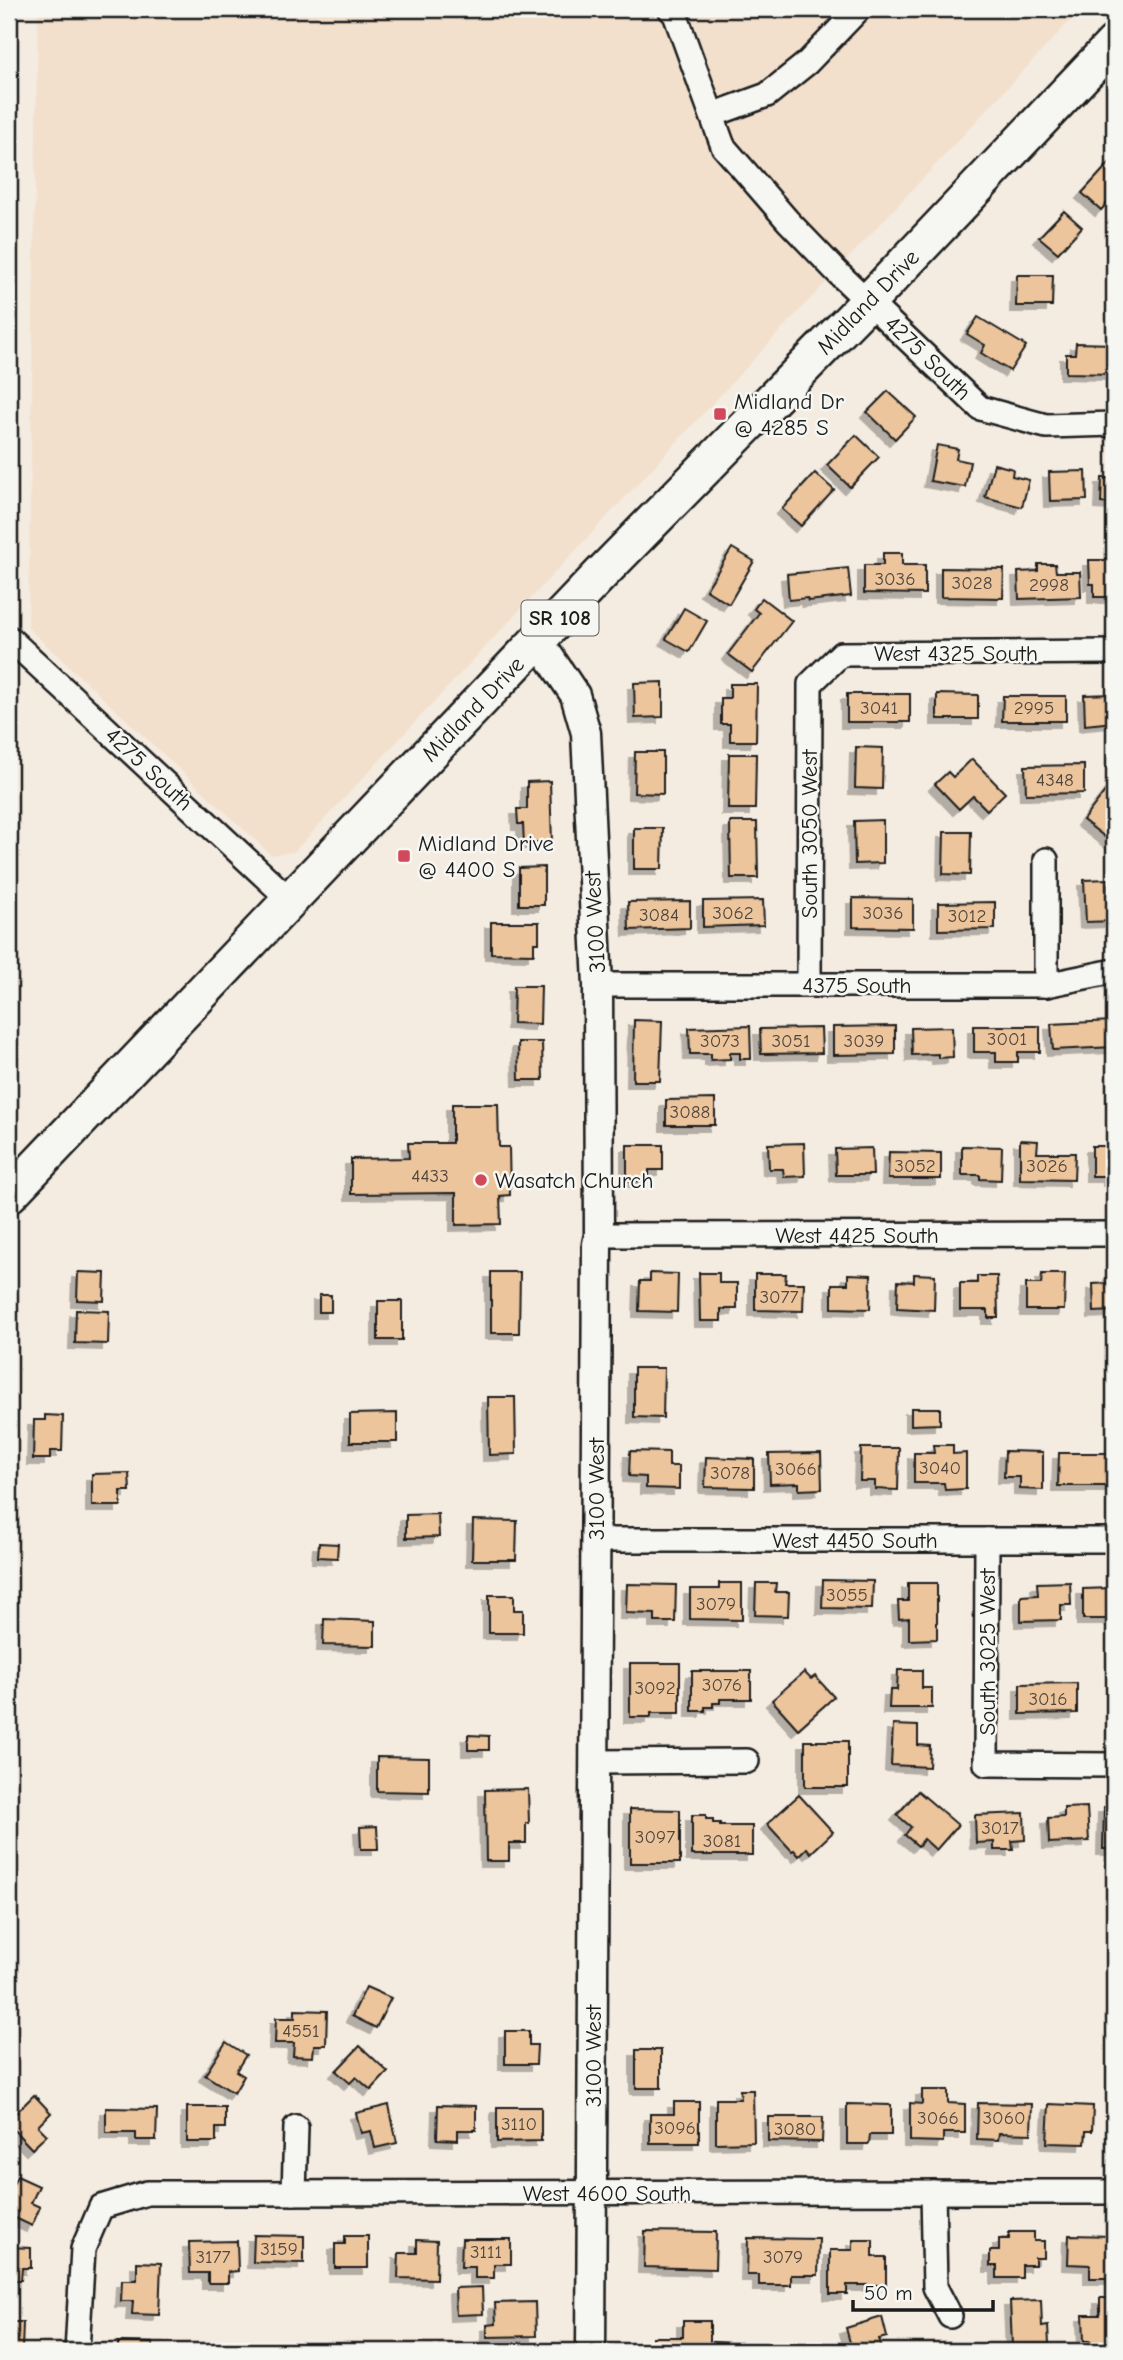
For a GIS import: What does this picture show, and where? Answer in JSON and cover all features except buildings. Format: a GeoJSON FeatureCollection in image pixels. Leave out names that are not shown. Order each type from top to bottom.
{"type":"FeatureCollection","features":[{"type":"Feature","properties":{"kind":"main road","name":"Midland Drive"},"geometry":{"type":"LineString","coordinates":[[9,1195],[538,640],[869,301],[1114,43]]}},
{"type":"Feature","properties":{"kind":"street","name":"4275 South"},"geometry":{"type":"LineString","coordinates":[[670,9],[675,13],[723,146],[788,222],[979,408],[1046,426],[1114,424]]}},
{"type":"Feature","properties":{"kind":"street"},"geometry":{"type":"LineString","coordinates":[[712,115],[767,95],[807,63],[859,9]]}},
{"type":"Feature","properties":{"kind":"street","name":"4275 South"},"geometry":{"type":"LineString","coordinates":[[9,638],[290,901]]}},
{"type":"Feature","properties":{"kind":"street","name":"3100 West"},"geometry":{"type":"LineString","coordinates":[[538,640],[575,695],[586,733],[598,985],[599,1235],[591,2351]]}},
{"type":"Feature","properties":{"kind":"street","name":"West 4325 South"},"geometry":{"type":"LineString","coordinates":[[810,684],[841,654],[1114,653]]}},
{"type":"Feature","properties":{"kind":"street","name":"South 3050 West"},"geometry":{"type":"LineString","coordinates":[[809,985],[810,684]]}},
{"type":"Feature","properties":{"kind":"street"},"geometry":{"type":"LineString","coordinates":[[1046,860],[1046,985]]}},
{"type":"Feature","properties":{"kind":"street","name":"4375 South"},"geometry":{"type":"LineString","coordinates":[[598,985],[1046,985],[1114,971]]}},
{"type":"Feature","properties":{"kind":"street","name":"West 4425 South"},"geometry":{"type":"LineString","coordinates":[[599,1235],[1114,1234]]}},
{"type":"Feature","properties":{"kind":"street","name":"West 4450 South"},"geometry":{"type":"LineString","coordinates":[[595,1539],[1114,1540]]}},
{"type":"Feature","properties":{"kind":"street","name":"South 3025 West"},"geometry":{"type":"LineString","coordinates":[[987,1540],[986,1764],[1114,1765]]}},
{"type":"Feature","properties":{"kind":"street"},"geometry":{"type":"LineString","coordinates":[[594,1762],[747,1761]]}},
{"type":"Feature","properties":{"kind":"street"},"geometry":{"type":"LineString","coordinates":[[294,2193],[296,2127]]}},
{"type":"Feature","properties":{"kind":"street"},"geometry":{"type":"LineString","coordinates":[[933,2192],[935,2287],[950,2315]]}},
{"type":"Feature","properties":{"kind":"street","name":"West 4600 South"},"geometry":{"type":"LineString","coordinates":[[77,2351],[83,2249],[101,2207],[147,2193],[1114,2192]]}},
{"type":"Feature","properties":{"kind":"shaded area"},"geometry":{"type":"Polygon","coordinates":[[[38,9],[1081,9],[294,852],[271,855],[28,628],[38,9]]]}},
{"type":"Feature","properties":{"kind":"place","name":"Midland Dr @ 4285 S"},"geometry":{"type":"Point","coordinates":[720,414]}},
{"type":"Feature","properties":{"kind":"place","name":"Midland Drive @ 4400 S"},"geometry":{"type":"Point","coordinates":[404,856]}},
{"type":"Feature","properties":{"kind":"place","name":"Wasatch Church"},"geometry":{"type":"Point","coordinates":[481,1180]}}]}
